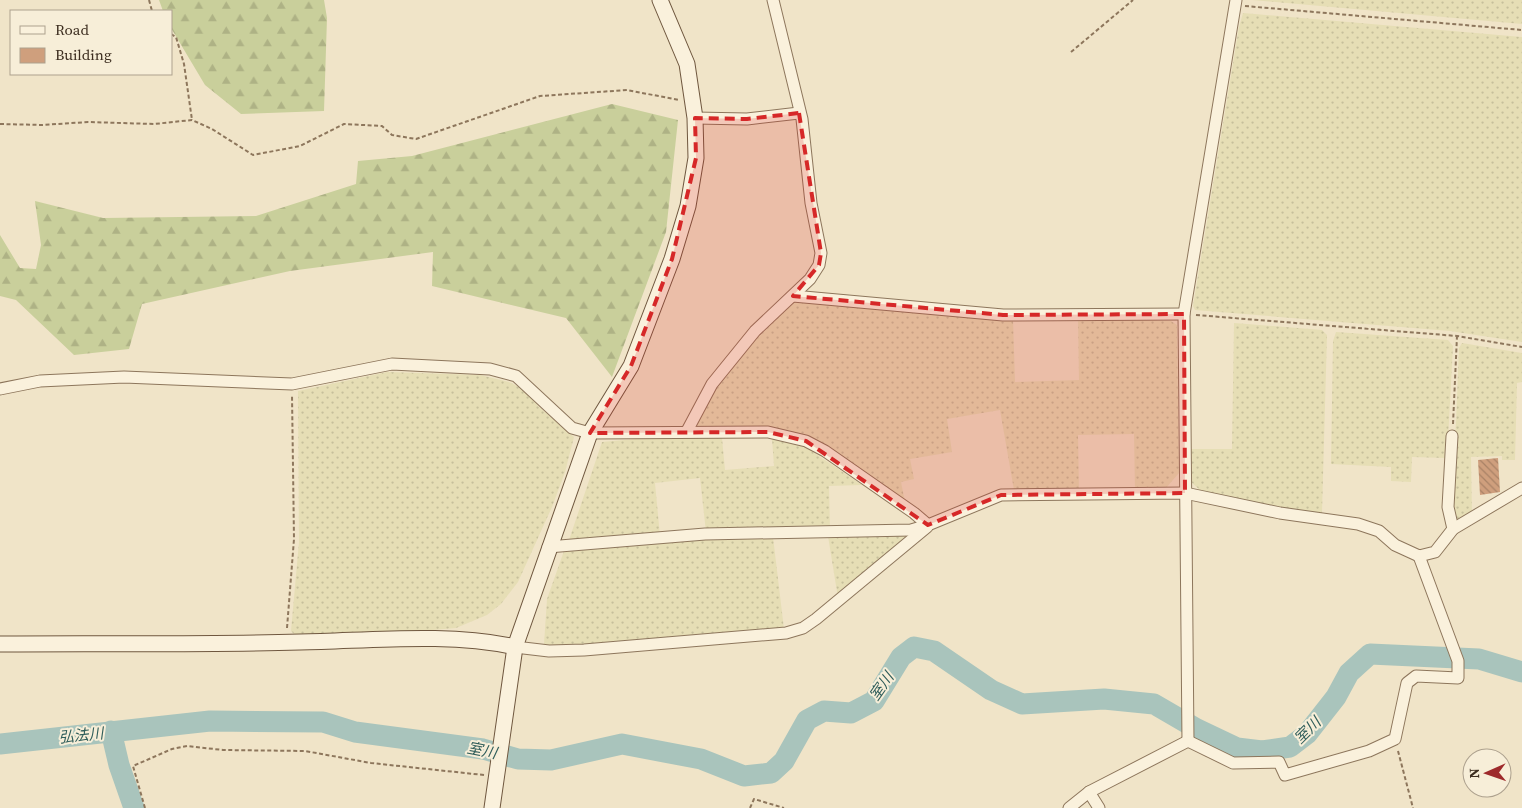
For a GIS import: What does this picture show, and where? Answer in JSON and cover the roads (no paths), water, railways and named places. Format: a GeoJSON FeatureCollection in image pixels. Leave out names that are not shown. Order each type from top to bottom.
{"type":"FeatureCollection","features":[{"type":"Feature","properties":{"kind":"street"},"geometry":{"type":"LineString","coordinates":[[492,808],[515,646],[548,547],[590,432],[631,366],[672,259],[688,206],[696,158],[695,118],[687,64],[660,0]]}},
{"type":"Feature","properties":{"kind":"street"},"geometry":{"type":"LineString","coordinates":[[686,431],[712,384],[755,331],[810,280],[820,265],[821,252],[811,203],[799,113],[773,0]]}},
{"type":"Feature","properties":{"kind":"street"},"geometry":{"type":"LineString","coordinates":[[1188,741],[1184,314],[1236,2]]}},
{"type":"Feature","properties":{"kind":"street"},"geometry":{"type":"LineString","coordinates":[[695,118],[747,119],[799,113]]}},
{"type":"Feature","properties":{"kind":"street"},"geometry":{"type":"LineString","coordinates":[[793,296],[1003,315],[1184,314]]}},
{"type":"Feature","properties":{"kind":"street"},"geometry":{"type":"LineString","coordinates":[[0,389],[40,381],[124,377],[292,384],[392,364],[490,369],[516,376],[572,428],[590,432],[768,432],[806,441],[833,456],[928,525]]}},
{"type":"Feature","properties":{"kind":"street"},"geometry":{"type":"LineString","coordinates":[[1452,436],[1448,507],[1453,529]]}},
{"type":"Feature","properties":{"kind":"street"},"geometry":{"type":"LineString","coordinates":[[548,547],[705,534],[911,530],[928,525],[1001,495],[1185,492],[1280,513],[1358,524],[1379,532],[1395,545],[1419,556],[1435,552],[1453,529],[1522,488]]}},
{"type":"Feature","properties":{"kind":"street"},"geometry":{"type":"LineString","coordinates":[[0,644],[286,643],[443,640],[490,641],[549,651],[584,650],[786,633],[803,628],[928,525]]}},
{"type":"Feature","properties":{"kind":"street"},"geometry":{"type":"LineString","coordinates":[[1188,741],[1233,763],[1278,762],[1285,775],[1361,754],[1394,739],[1407,683],[1416,676],[1458,678],[1458,661],[1419,556]]}},
{"type":"Feature","properties":{"kind":"street"},"geometry":{"type":"LineString","coordinates":[[1069,808],[1089,792],[1188,741]]}},
{"type":"Feature","properties":{"kind":"street"},"geometry":{"type":"LineString","coordinates":[[1089,792],[1099,808]]}},
{"type":"Feature","properties":{"kind":"waterway","name":"室川"},"geometry":{"type":"LineString","coordinates":[[0,744],[210,721],[323,722],[355,732],[483,749],[518,759],[551,760],[622,744],[701,759],[744,776],[771,773],[784,761],[807,720],[824,711],[851,713],[874,701],[901,657],[914,647],[934,651],[991,690],[1022,704],[1104,699],[1154,704],[1197,729],[1237,748],[1262,751],[1290,747],[1307,734],[1336,697],[1349,673],[1370,654],[1479,659],[1522,672]]}},
{"type":"Feature","properties":{"kind":"waterway","name":"弘法川"},"geometry":{"type":"LineString","coordinates":[[111,731],[119,765],[134,808]]}}]}
